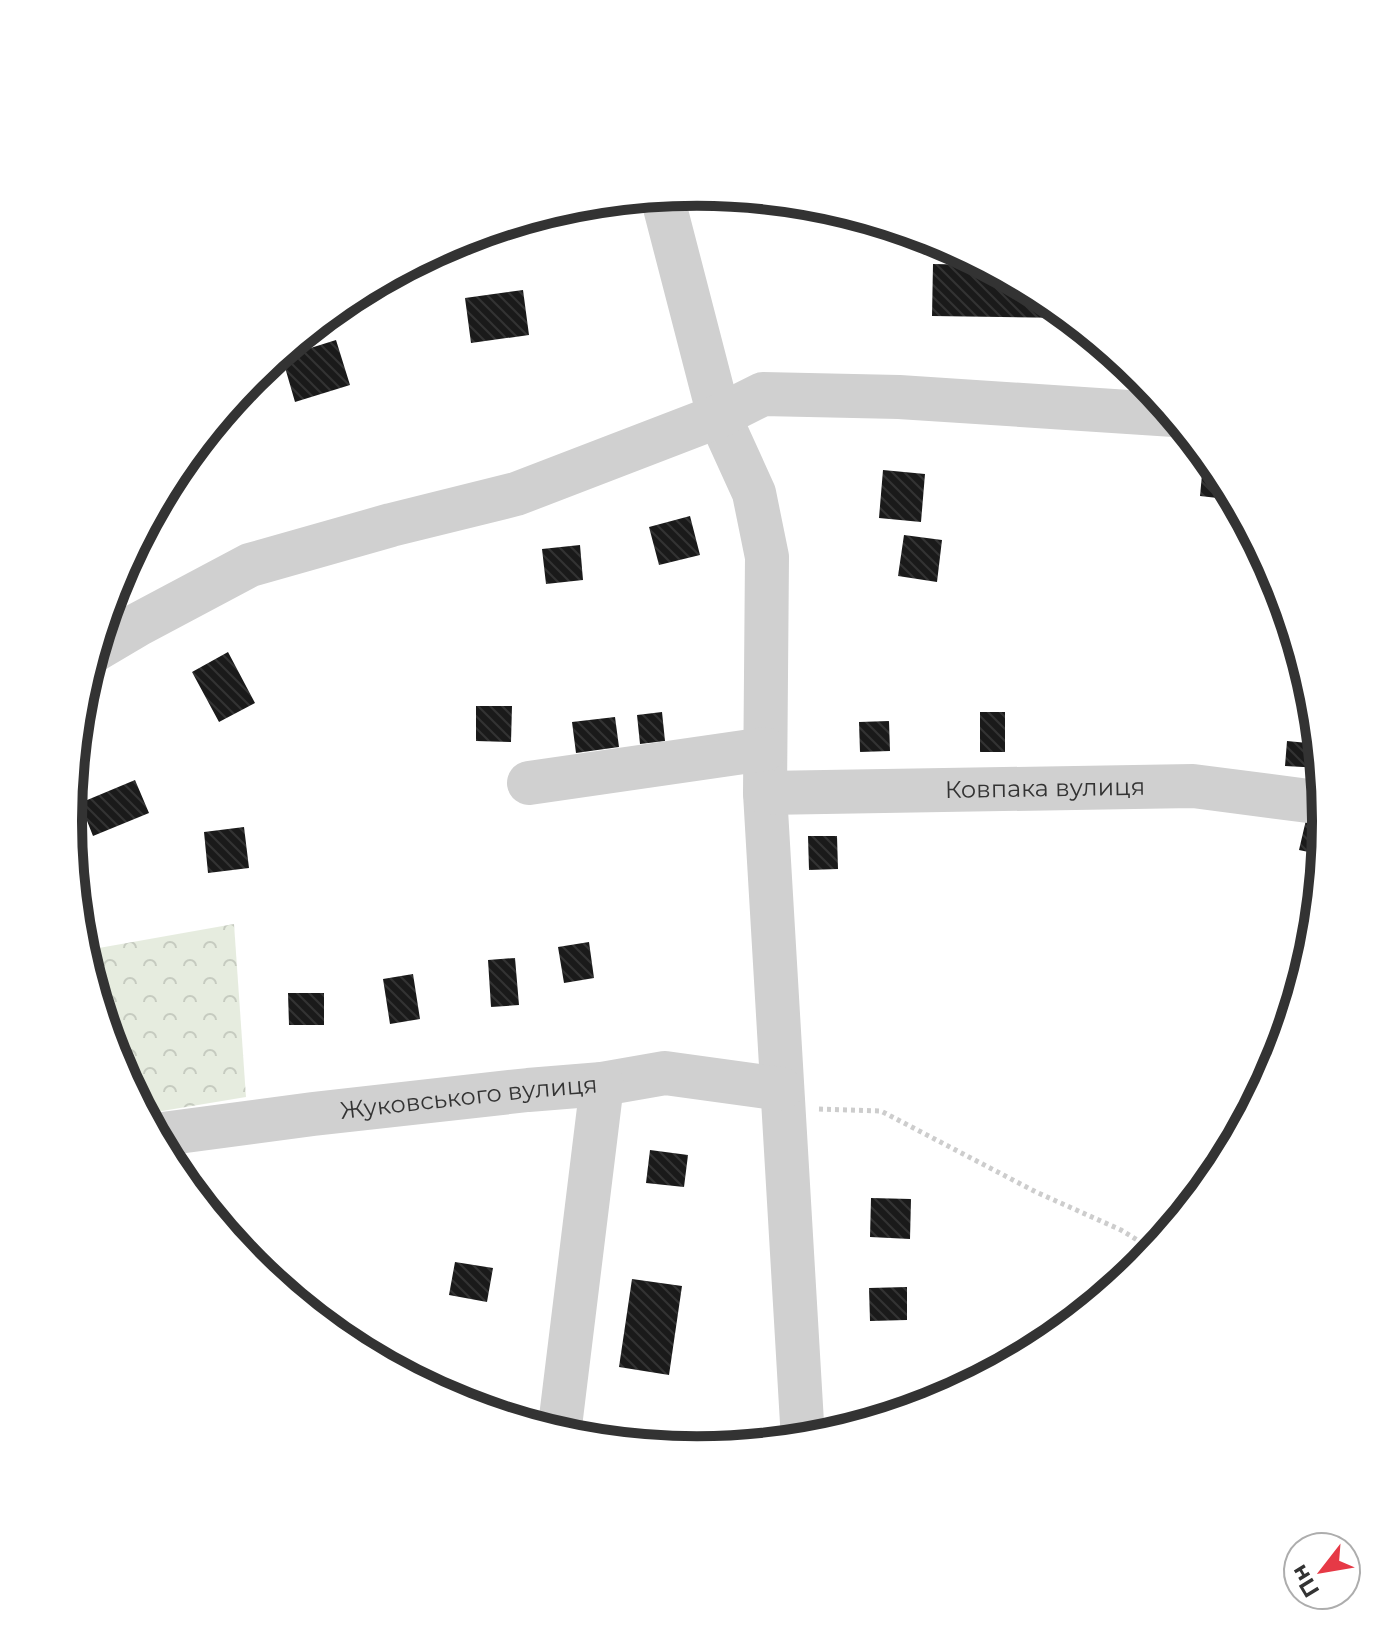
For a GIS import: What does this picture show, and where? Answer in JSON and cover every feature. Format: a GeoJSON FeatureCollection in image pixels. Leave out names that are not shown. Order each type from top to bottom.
{"type":"FeatureCollection","features":[{"type":"Feature","properties":{"kind":"street"},"geometry":{"type":"LineString","coordinates":[[665,208],[719,416],[754,493],[767,557],[765,793],[802,1427]]}},
{"type":"Feature","properties":{"kind":"street"},"geometry":{"type":"LineString","coordinates":[[109,642],[250,565],[516,494],[719,416],[763,394],[899,397],[1157,414]]}},
{"type":"Feature","properties":{"kind":"street"},"geometry":{"type":"LineString","coordinates":[[529,783],[765,749]]}},
{"type":"Feature","properties":{"kind":"street","name":"Ковпака вулиця"},"geometry":{"type":"LineString","coordinates":[[765,793],[1193,786],[1311,801]]}},
{"type":"Feature","properties":{"kind":"street","name":"Жуковського вулиця"},"geometry":{"type":"LineString","coordinates":[[167,1133],[313,1114],[602,1084],[665,1073],[782,1098]]}},
{"type":"Feature","properties":{"kind":"street"},"geometry":{"type":"LineString","coordinates":[[561,1421],[602,1084]]}},
{"type":"Feature","properties":{"kind":"path"},"geometry":{"type":"LineString","coordinates":[[782,1098],[881,1111],[1143,1244]]}},
{"type":"Feature","properties":{"kind":"green space"},"geometry":{"type":"Polygon","coordinates":[[[234,924],[246,1097],[155,1112],[115,1019],[96,949],[234,924]]]}},
{"type":"Feature","properties":{"kind":"building"},"geometry":{"type":"Polygon","coordinates":[[[933,264],[957,264],[969,270],[1049,318],[932,316],[933,264]]]}},
{"type":"Feature","properties":{"kind":"building"},"geometry":{"type":"Polygon","coordinates":[[[523,290],[529,335],[471,343],[465,298],[523,290]]]}},
{"type":"Feature","properties":{"kind":"building"},"geometry":{"type":"Polygon","coordinates":[[[336,340],[350,385],[295,402],[285,366],[302,351],[336,340]]]}},
{"type":"Feature","properties":{"kind":"building"},"geometry":{"type":"Polygon","coordinates":[[[883,470],[925,474],[921,522],[879,518],[883,470]]]}},
{"type":"Feature","properties":{"kind":"building"},"geometry":{"type":"Polygon","coordinates":[[[1202,472],[1220,498],[1200,496],[1202,472]]]}},
{"type":"Feature","properties":{"kind":"building"},"geometry":{"type":"Polygon","coordinates":[[[690,516],[700,555],[659,565],[649,527],[690,516]]]}},
{"type":"Feature","properties":{"kind":"building"},"geometry":{"type":"Polygon","coordinates":[[[904,535],[942,540],[937,582],[898,576],[904,535]]]}},
{"type":"Feature","properties":{"kind":"building"},"geometry":{"type":"Polygon","coordinates":[[[580,545],[583,580],[546,584],[542,549],[580,545]]]}},
{"type":"Feature","properties":{"kind":"building"},"geometry":{"type":"Polygon","coordinates":[[[228,652],[255,703],[219,722],[192,672],[228,652]]]}},
{"type":"Feature","properties":{"kind":"building"},"geometry":{"type":"Polygon","coordinates":[[[476,706],[512,706],[511,742],[476,741],[476,706]]]}},
{"type":"Feature","properties":{"kind":"building"},"geometry":{"type":"Polygon","coordinates":[[[662,712],[665,741],[640,744],[637,715],[662,712]]]}},
{"type":"Feature","properties":{"kind":"building"},"geometry":{"type":"Polygon","coordinates":[[[980,712],[1005,712],[1005,752],[980,752],[980,712]]]}},
{"type":"Feature","properties":{"kind":"building"},"geometry":{"type":"Polygon","coordinates":[[[615,717],[619,747],[576,753],[572,722],[615,717]]]}},
{"type":"Feature","properties":{"kind":"building"},"geometry":{"type":"Polygon","coordinates":[[[889,721],[890,751],[860,752],[859,722],[889,721]]]}},
{"type":"Feature","properties":{"kind":"building"},"geometry":{"type":"Polygon","coordinates":[[[1287,741],[1307,743],[1310,767],[1285,766],[1287,741]]]}},
{"type":"Feature","properties":{"kind":"building"},"geometry":{"type":"Polygon","coordinates":[[[135,780],[149,813],[93,836],[82,802],[135,780]]]}},
{"type":"Feature","properties":{"kind":"building"},"geometry":{"type":"Polygon","coordinates":[[[1306,820],[1312,821],[1311,853],[1299,850],[1306,820]]]}},
{"type":"Feature","properties":{"kind":"building"},"geometry":{"type":"Polygon","coordinates":[[[244,827],[249,868],[208,873],[204,832],[244,827]]]}},
{"type":"Feature","properties":{"kind":"building"},"geometry":{"type":"Polygon","coordinates":[[[808,836],[837,836],[838,869],[809,870],[808,836]]]}},
{"type":"Feature","properties":{"kind":"building"},"geometry":{"type":"Polygon","coordinates":[[[589,942],[594,978],[564,983],[558,947],[589,942]]]}},
{"type":"Feature","properties":{"kind":"building"},"geometry":{"type":"Polygon","coordinates":[[[515,958],[519,1005],[491,1007],[488,960],[515,958]]]}},
{"type":"Feature","properties":{"kind":"building"},"geometry":{"type":"Polygon","coordinates":[[[413,974],[420,1019],[390,1024],[383,979],[413,974]]]}},
{"type":"Feature","properties":{"kind":"building"},"geometry":{"type":"Polygon","coordinates":[[[288,993],[324,993],[324,1025],[289,1025],[288,993]]]}},
{"type":"Feature","properties":{"kind":"building"},"geometry":{"type":"Polygon","coordinates":[[[650,1150],[688,1155],[684,1187],[646,1183],[650,1150]]]}},
{"type":"Feature","properties":{"kind":"building"},"geometry":{"type":"Polygon","coordinates":[[[871,1198],[911,1199],[910,1239],[870,1237],[871,1198]]]}},
{"type":"Feature","properties":{"kind":"building"},"geometry":{"type":"Polygon","coordinates":[[[455,1262],[493,1268],[487,1302],[449,1295],[455,1262]]]}},
{"type":"Feature","properties":{"kind":"building"},"geometry":{"type":"Polygon","coordinates":[[[632,1279],[682,1286],[669,1375],[619,1367],[632,1279]]]}},
{"type":"Feature","properties":{"kind":"building"},"geometry":{"type":"Polygon","coordinates":[[[907,1287],[907,1320],[870,1321],[869,1288],[907,1287]]]}}]}
